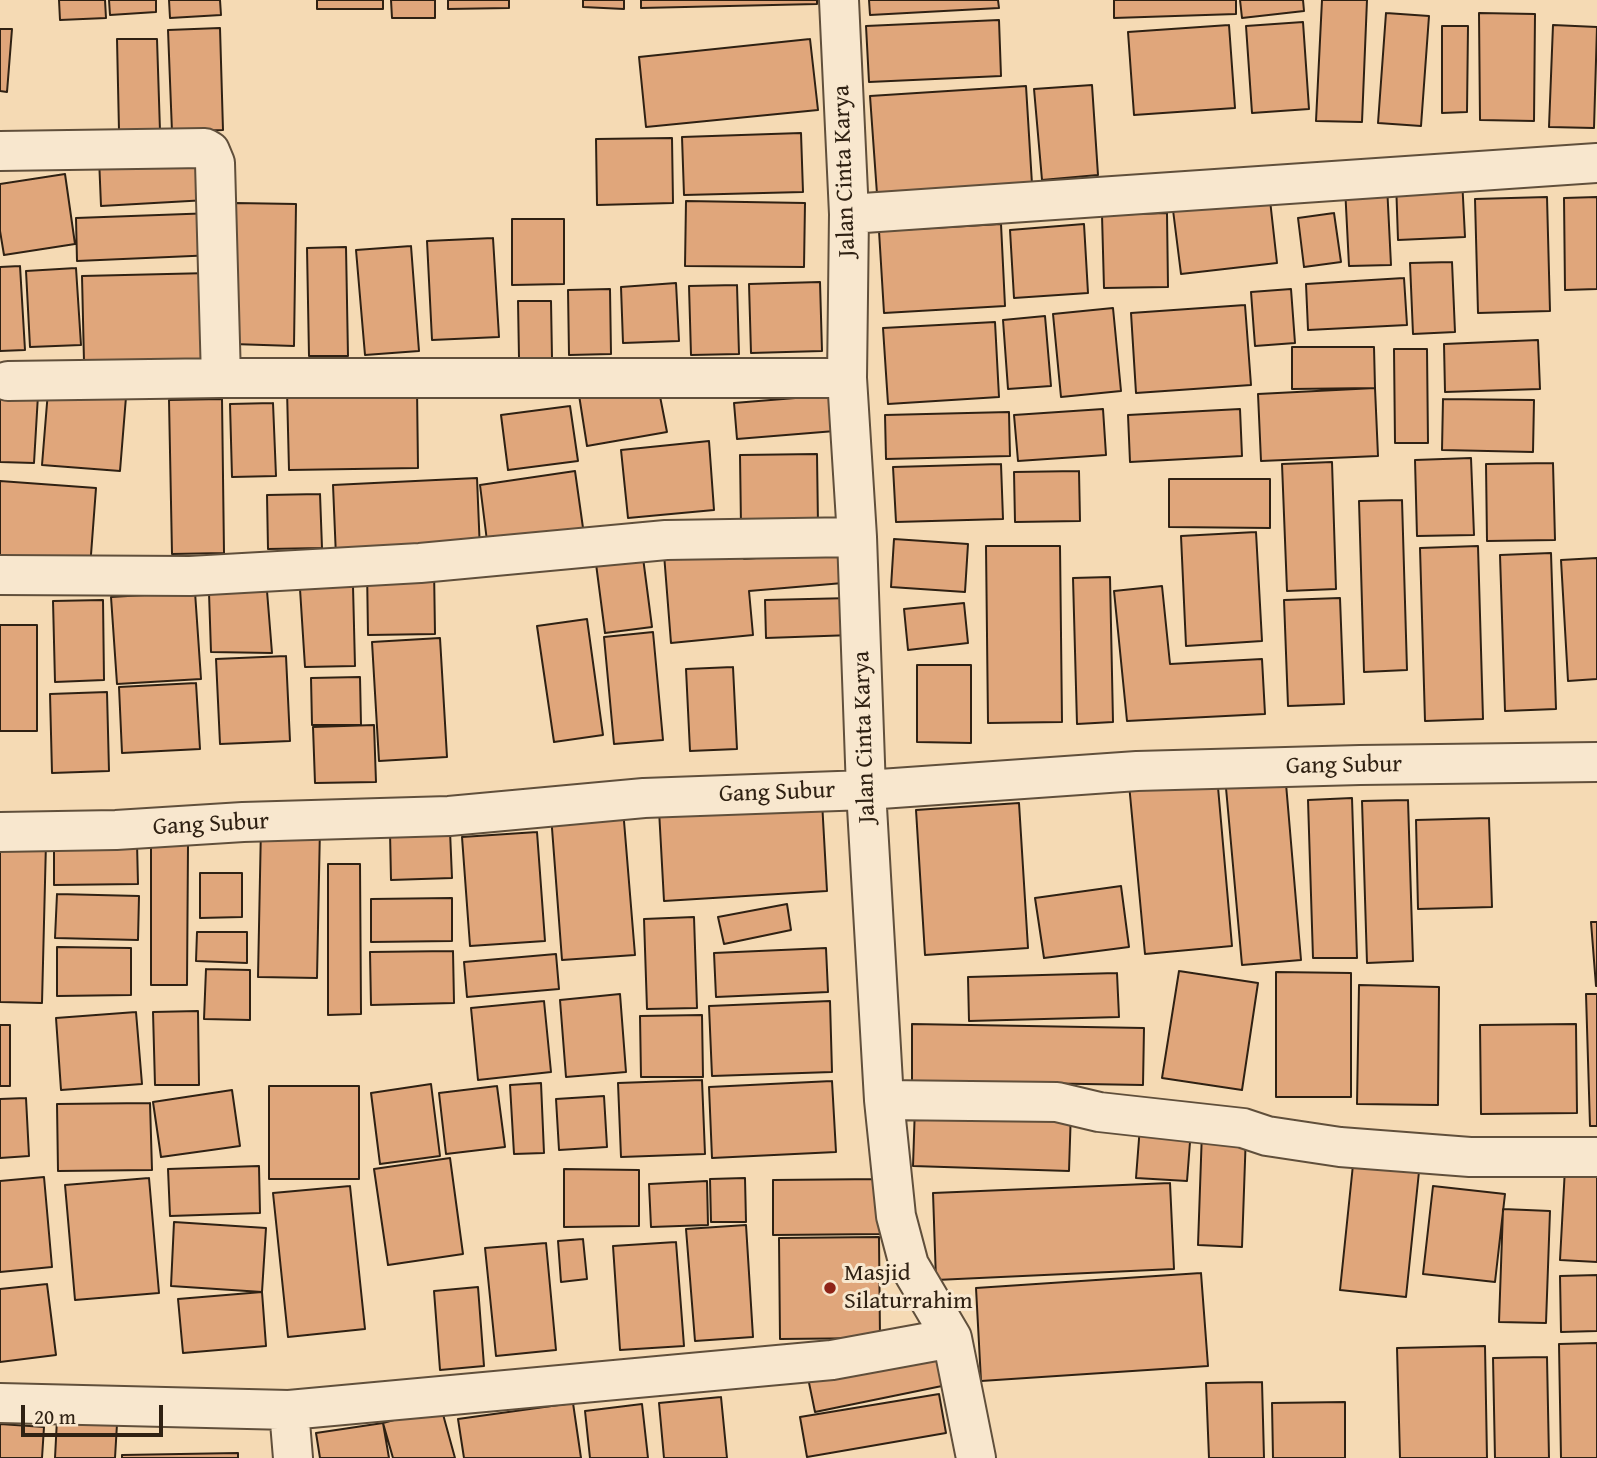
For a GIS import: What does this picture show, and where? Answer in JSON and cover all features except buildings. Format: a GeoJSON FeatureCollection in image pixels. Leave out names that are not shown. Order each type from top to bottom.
{"type":"FeatureCollection","features":[{"type":"Feature","properties":{"kind":"street","name":"Jalan Cinta Karya"},"geometry":{"type":"LineString","coordinates":[[839,0],[849,214],[847,378],[884,1100],[895,1216],[909,1265],[951,1338],[976,1458]]}},
{"type":"Feature","properties":{"kind":"street"},"geometry":{"type":"LineString","coordinates":[[0,151],[205,148],[210,151],[215,163],[221,378]]}},
{"type":"Feature","properties":{"kind":"street"},"geometry":{"type":"LineString","coordinates":[[849,214],[1597,163]]}},
{"type":"Feature","properties":{"kind":"street"},"geometry":{"type":"LineString","coordinates":[[8,380],[847,378]]}},
{"type":"Feature","properties":{"kind":"street"},"geometry":{"type":"LineString","coordinates":[[0,575],[190,576],[420,563],[666,540],[857,537]]}},
{"type":"Feature","properties":{"kind":"street","name":"Gang Subur"},"geometry":{"type":"LineString","coordinates":[[0,832],[116,830],[243,822],[449,816],[644,798],[866,789],[1137,771],[1597,762]]}},
{"type":"Feature","properties":{"kind":"street"},"geometry":{"type":"LineString","coordinates":[[884,1100],[1057,1102],[1099,1112],[1243,1128],[1267,1136],[1340,1147],[1470,1157],[1597,1157]]}},
{"type":"Feature","properties":{"kind":"street"},"geometry":{"type":"LineString","coordinates":[[0,1403],[289,1410],[832,1360],[951,1338]]}},
{"type":"Feature","properties":{"kind":"street"},"geometry":{"type":"LineString","coordinates":[[289,1410],[293,1458]]}},
{"type":"Feature","properties":{"kind":"place","name":"Masjid Silaturrahim"},"geometry":{"type":"Point","coordinates":[830,1288]}}]}
